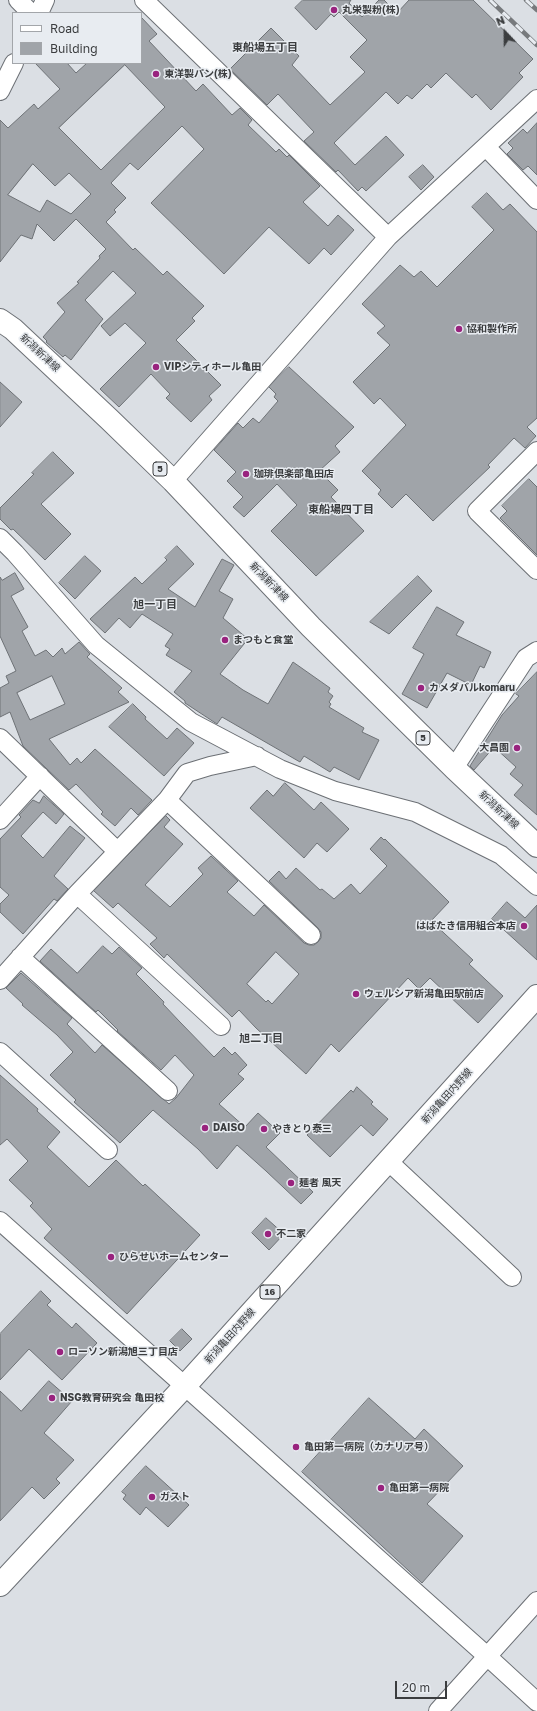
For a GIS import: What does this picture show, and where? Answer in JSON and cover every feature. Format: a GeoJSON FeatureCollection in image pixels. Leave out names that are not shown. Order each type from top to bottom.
{"type":"FeatureCollection","features":[{"type":"Feature","properties":{"kind":"main road","name":"新潟新津線"},"geometry":{"type":"LineString","coordinates":[[0,320],[14,329],[110,419],[173,482],[311,627],[454,768],[537,846]]}},
{"type":"Feature","properties":{"kind":"main road","name":"新潟亀田内野線"},"geometry":{"type":"LineString","coordinates":[[0,1585],[184,1387],[537,996]]}},
{"type":"Feature","properties":{"kind":"street"},"geometry":{"type":"LineString","coordinates":[[18,0],[30,12]]}},
{"type":"Feature","properties":{"kind":"street"},"geometry":{"type":"LineString","coordinates":[[39,12],[45,0]]}},
{"type":"Feature","properties":{"kind":"street"},"geometry":{"type":"LineString","coordinates":[[144,0],[388,237]]}},
{"type":"Feature","properties":{"kind":"street"},"geometry":{"type":"LineString","coordinates":[[0,91],[8,67]]}},
{"type":"Feature","properties":{"kind":"street"},"geometry":{"type":"LineString","coordinates":[[173,482],[388,237],[537,99]]}},
{"type":"Feature","properties":{"kind":"street"},"geometry":{"type":"LineString","coordinates":[[486,147],[537,200]]}},
{"type":"Feature","properties":{"kind":"street"},"geometry":{"type":"LineString","coordinates":[[537,451],[477,511],[537,570]]}},
{"type":"Feature","properties":{"kind":"street"},"geometry":{"type":"LineString","coordinates":[[0,538],[96,644],[191,722],[280,769],[335,791],[415,812],[501,855],[537,886]]}},
{"type":"Feature","properties":{"kind":"street"},"geometry":{"type":"LineString","coordinates":[[454,768],[526,658],[537,651]]}},
{"type":"Feature","properties":{"kind":"street"},"geometry":{"type":"LineString","coordinates":[[0,738],[118,851]]}},
{"type":"Feature","properties":{"kind":"street"},"geometry":{"type":"LineString","coordinates":[[0,980],[77,894],[166,800],[187,773],[210,766],[257,756]]}},
{"type":"Feature","properties":{"kind":"street"},"geometry":{"type":"LineString","coordinates":[[0,820],[40,776]]}},
{"type":"Feature","properties":{"kind":"street"},"geometry":{"type":"LineString","coordinates":[[166,800],[311,935]]}},
{"type":"Feature","properties":{"kind":"street"},"geometry":{"type":"LineString","coordinates":[[77,894],[221,1026]]}},
{"type":"Feature","properties":{"kind":"street"},"geometry":{"type":"LineString","coordinates":[[20,958],[168,1091]]}},
{"type":"Feature","properties":{"kind":"street"},"geometry":{"type":"LineString","coordinates":[[0,1052],[108,1150]]}},
{"type":"Feature","properties":{"kind":"street"},"geometry":{"type":"LineString","coordinates":[[388,1161],[512,1277]]}},
{"type":"Feature","properties":{"kind":"street"},"geometry":{"type":"LineString","coordinates":[[0,1221],[537,1702]]}},
{"type":"Feature","properties":{"kind":"street"},"geometry":{"type":"LineString","coordinates":[[438,1711],[537,1600]]}},
{"type":"Feature","properties":{"kind":"building"},"geometry":{"type":"Polygon","coordinates":[[[303,0],[351,0],[349,3],[362,17],[379,0],[384,0],[397,13],[409,0],[473,0],[533,59],[519,73],[523,77],[491,110],[476,94],[472,98],[446,73],[431,88],[427,84],[412,99],[407,95],[398,104],[386,92],[334,143],[355,165],[386,136],[404,155],[366,191],[362,187],[358,191],[338,170],[336,172],[304,141],[314,132],[278,94],[267,105],[230,69],[271,28],[299,56],[292,65],[330,105],[365,72],[350,57],[367,40],[339,12],[334,17],[331,14],[316,30],[295,8],[303,0]]]}},
{"type":"Feature","properties":{"kind":"building"},"geometry":{"type":"Polygon","coordinates":[[[142,18],[157,34],[149,41],[196,91],[203,84],[232,115],[240,108],[252,120],[248,125],[276,152],[279,149],[287,157],[289,155],[320,186],[303,202],[328,226],[338,215],[354,230],[331,255],[324,248],[309,264],[269,227],[224,274],[151,203],[204,149],[182,126],[138,170],[130,163],[111,183],[126,198],[114,210],[116,212],[106,222],[133,250],[135,248],[163,275],[167,271],[204,306],[192,318],[195,321],[176,340],[221,385],[209,396],[212,400],[191,422],[166,398],[170,394],[151,374],[119,407],[100,389],[146,343],[125,323],[110,336],[101,326],[136,293],[113,271],[85,300],[103,319],[71,360],[65,355],[63,357],[46,342],[47,341],[43,337],[65,312],[57,303],[79,283],[77,282],[100,258],[99,256],[106,249],[76,219],[54,241],[37,224],[32,239],[21,235],[0,262],[0,120],[8,128],[34,104],[38,109],[60,89],[36,64],[68,64],[76,73],[86,64],[142,64],[142,18]],[[125,65],[59,128],[101,170],[165,107],[125,65]],[[33,164],[8,195],[40,212],[47,200],[71,214],[91,194],[69,173],[55,186],[33,164]]]}},
{"type":"Feature","properties":{"kind":"building"},"geometry":{"type":"Polygon","coordinates":[[[537,123],[537,175],[528,166],[523,170],[507,154],[513,148],[508,143],[523,129],[527,133],[537,123]]]}},
{"type":"Feature","properties":{"kind":"building"},"geometry":{"type":"Polygon","coordinates":[[[423,165],[434,177],[421,190],[409,177],[423,165]]]}},
{"type":"Feature","properties":{"kind":"building"},"geometry":{"type":"Polygon","coordinates":[[[487,193],[503,210],[510,204],[537,232],[537,418],[527,427],[536,436],[525,448],[514,438],[488,465],[490,467],[433,521],[406,494],[392,508],[378,494],[381,490],[362,471],[406,425],[380,398],[374,404],[353,382],[390,345],[377,333],[385,326],[362,304],[400,265],[414,277],[421,271],[437,287],[494,230],[472,207],[487,193]]]}},
{"type":"Feature","properties":{"kind":"building"},"geometry":{"type":"Polygon","coordinates":[[[289,367],[354,427],[335,446],[340,452],[319,471],[338,490],[331,497],[364,531],[316,576],[271,531],[297,505],[277,484],[244,517],[233,507],[243,497],[227,481],[236,472],[214,450],[238,423],[243,428],[253,418],[259,423],[278,401],[274,397],[276,394],[269,387],[289,367]]]}},
{"type":"Feature","properties":{"kind":"building"},"geometry":{"type":"Polygon","coordinates":[[[0,382],[22,402],[0,427],[0,382]]]}},
{"type":"Feature","properties":{"kind":"building"},"geometry":{"type":"Polygon","coordinates":[[[53,452],[74,473],[41,504],[71,534],[45,560],[13,529],[11,530],[0,519],[0,508],[34,474],[32,473],[53,452]]]}},
{"type":"Feature","properties":{"kind":"building"},"geometry":{"type":"Polygon","coordinates":[[[529,479],[537,487],[537,555],[500,518],[507,511],[502,506],[529,479]]]}},
{"type":"Feature","properties":{"kind":"building"},"geometry":{"type":"Polygon","coordinates":[[[177,546],[194,564],[168,589],[195,607],[222,559],[234,565],[219,591],[233,599],[223,618],[248,639],[220,674],[243,690],[268,704],[293,662],[330,688],[328,692],[333,696],[329,702],[331,704],[329,707],[364,728],[362,732],[379,740],[359,780],[334,767],[330,772],[304,756],[300,762],[222,717],[217,724],[185,703],[185,701],[174,692],[192,671],[166,655],[170,649],[165,646],[173,634],[142,614],[130,628],[119,618],[105,633],[90,619],[135,577],[142,584],[167,560],[165,558],[177,546]]]}},
{"type":"Feature","properties":{"kind":"building"},"geometry":{"type":"Polygon","coordinates":[[[85,556],[101,571],[75,599],[59,583],[85,556]]]}},
{"type":"Feature","properties":{"kind":"building"},"geometry":{"type":"Polygon","coordinates":[[[15,573],[24,589],[11,596],[28,627],[22,631],[35,656],[46,650],[53,657],[62,648],[65,654],[79,642],[90,654],[87,657],[122,688],[118,692],[129,702],[49,739],[70,765],[77,758],[81,763],[95,749],[152,800],[138,815],[131,808],[115,826],[101,814],[103,812],[76,784],[69,790],[23,746],[10,712],[0,717],[0,688],[9,683],[6,676],[16,671],[0,636],[0,577],[2,580],[15,573]],[[52,676],[17,693],[30,720],[65,704],[52,676]]]}},
{"type":"Feature","properties":{"kind":"building"},"geometry":{"type":"Polygon","coordinates":[[[418,576],[432,591],[389,634],[370,622],[418,576]]]}},
{"type":"Feature","properties":{"kind":"building"},"geometry":{"type":"Polygon","coordinates":[[[437,607],[464,622],[456,635],[491,652],[484,668],[480,666],[471,685],[447,673],[427,708],[402,694],[424,654],[413,648],[437,607]]]}},
{"type":"Feature","properties":{"kind":"building"},"geometry":{"type":"Polygon","coordinates":[[[537,672],[537,815],[514,795],[523,785],[510,774],[516,767],[494,747],[474,770],[470,766],[502,715],[519,696],[516,694],[537,672]]]}},
{"type":"Feature","properties":{"kind":"building"},"geometry":{"type":"Polygon","coordinates":[[[133,704],[146,717],[145,719],[167,739],[177,728],[194,743],[164,776],[109,727],[133,704]]]}},
{"type":"Feature","properties":{"kind":"building"},"geometry":{"type":"Polygon","coordinates":[[[285,783],[314,810],[321,802],[349,829],[327,852],[317,843],[304,858],[250,808],[267,790],[273,796],[285,783]]]}},
{"type":"Feature","properties":{"kind":"building"},"geometry":{"type":"Polygon","coordinates":[[[44,796],[64,814],[56,824],[43,812],[21,836],[43,858],[70,826],[85,838],[54,876],[68,889],[57,901],[54,899],[23,934],[0,912],[0,904],[9,895],[0,887],[0,839],[21,817],[19,815],[33,800],[39,803],[44,796]]]}},
{"type":"Feature","properties":{"kind":"building"},"geometry":{"type":"Polygon","coordinates":[[[166,816],[170,820],[164,827],[183,844],[145,885],[170,907],[203,874],[198,868],[211,856],[238,881],[227,892],[254,916],[264,905],[304,943],[314,945],[321,938],[321,932],[269,881],[279,871],[286,879],[296,868],[320,890],[322,889],[334,899],[351,884],[360,894],[387,866],[370,849],[381,837],[384,840],[385,839],[449,902],[431,921],[473,960],[469,964],[503,996],[478,1023],[430,978],[419,989],[408,978],[339,1052],[331,1044],[306,1074],[256,1028],[239,1010],[232,1017],[167,954],[164,958],[150,944],[157,938],[118,903],[113,908],[94,891],[166,816]],[[276,952],[247,984],[266,1002],[268,1000],[272,1004],[299,974],[276,952]]]}},
{"type":"Feature","properties":{"kind":"building"},"geometry":{"type":"Polygon","coordinates":[[[507,902],[525,918],[537,905],[537,960],[492,919],[507,902]]]}},
{"type":"Feature","properties":{"kind":"building"},"geometry":{"type":"Polygon","coordinates":[[[103,946],[112,954],[119,947],[142,968],[136,974],[164,1002],[163,1004],[214,1057],[224,1047],[232,1055],[235,1052],[247,1065],[238,1074],[244,1079],[219,1104],[245,1127],[258,1113],[280,1133],[266,1147],[313,1192],[301,1204],[237,1145],[217,1169],[198,1149],[153,1110],[120,1143],[74,1102],[76,1100],[50,1075],[73,1052],[57,1035],[22,1005],[23,1004],[6,988],[21,973],[72,1018],[67,1024],[95,1053],[102,1045],[169,1104],[176,1098],[194,1075],[175,1055],[161,1070],[117,1031],[118,1030],[98,1010],[96,1012],[40,961],[51,949],[77,973],[103,946]]]}},
{"type":"Feature","properties":{"kind":"building"},"geometry":{"type":"Polygon","coordinates":[[[0,1075],[38,1109],[37,1111],[60,1132],[47,1147],[89,1187],[116,1160],[143,1186],[145,1184],[200,1235],[127,1314],[44,1238],[52,1229],[30,1206],[33,1203],[9,1180],[28,1161],[7,1139],[0,1145],[0,1075]]]}},
{"type":"Feature","properties":{"kind":"building"},"geometry":{"type":"Polygon","coordinates":[[[357,1087],[373,1102],[371,1104],[388,1119],[373,1136],[361,1125],[330,1157],[307,1135],[351,1090],[353,1092],[357,1087]]]}},
{"type":"Feature","properties":{"kind":"building","name":"不二家"},"geometry":{"type":"Polygon","coordinates":[[[266,1218],[284,1234],[269,1250],[252,1233],[266,1218]]]}},
{"type":"Feature","properties":{"kind":"building"},"geometry":{"type":"Polygon","coordinates":[[[41,1291],[51,1301],[47,1305],[72,1328],[76,1323],[97,1343],[62,1380],[29,1349],[0,1380],[0,1334],[41,1291]]]}},
{"type":"Feature","properties":{"kind":"building"},"geometry":{"type":"Polygon","coordinates":[[[182,1329],[192,1339],[180,1351],[170,1341],[182,1329]]]}},
{"type":"Feature","properties":{"kind":"building"},"geometry":{"type":"Polygon","coordinates":[[[49,1381],[72,1401],[44,1433],[74,1460],[56,1479],[60,1483],[44,1499],[32,1487],[0,1521],[0,1391],[21,1411],[49,1381]]]}},
{"type":"Feature","properties":{"kind":"building","name":"亀田第一病院"},"geometry":{"type":"Polygon","coordinates":[[[369,1398],[415,1439],[424,1429],[463,1466],[427,1504],[463,1536],[422,1583],[302,1472],[369,1398]]]}},
{"type":"Feature","properties":{"kind":"building","name":"ガスト"},"geometry":{"type":"Polygon","coordinates":[[[146,1466],[189,1505],[168,1527],[146,1507],[140,1515],[123,1499],[126,1495],[122,1492],[146,1466]]]}},
{"type":"Feature","properties":{"kind":"railway"},"geometry":{"type":"LineString","coordinates":[[490,0],[537,45]]}},
{"type":"Feature","properties":{"kind":"railway"},"geometry":{"type":"LineString","coordinates":[[526,0],[537,10]]}},
{"type":"Feature","properties":{"kind":"place","name":"丸栄製粉(株)"},"geometry":{"type":"Point","coordinates":[334,10]}},
{"type":"Feature","properties":{"kind":"place","name":"東洋製パン(株)"},"geometry":{"type":"Point","coordinates":[156,74]}},
{"type":"Feature","properties":{"kind":"place","name":"協和製作所"},"geometry":{"type":"Point","coordinates":[459,329]}},
{"type":"Feature","properties":{"kind":"place","name":"VIPシティホール亀田"},"geometry":{"type":"Point","coordinates":[156,367]}},
{"type":"Feature","properties":{"kind":"place","name":"珈琲倶楽部亀田店"},"geometry":{"type":"Point","coordinates":[246,474]}},
{"type":"Feature","properties":{"kind":"place","name":"まつもと食堂"},"geometry":{"type":"Point","coordinates":[225,640]}},
{"type":"Feature","properties":{"kind":"place","name":"カメダバルkomaru"},"geometry":{"type":"Point","coordinates":[421,688]}},
{"type":"Feature","properties":{"kind":"place","name":"大昌園"},"geometry":{"type":"Point","coordinates":[517,748]}},
{"type":"Feature","properties":{"kind":"place","name":"はばたき信用組合本店"},"geometry":{"type":"Point","coordinates":[524,926]}},
{"type":"Feature","properties":{"kind":"place","name":"ウェルシア新潟亀田駅前店"},"geometry":{"type":"Point","coordinates":[356,994]}},
{"type":"Feature","properties":{"kind":"place","name":"DAISO"},"geometry":{"type":"Point","coordinates":[205,1128]}},
{"type":"Feature","properties":{"kind":"place","name":"やきとり泰三"},"geometry":{"type":"Point","coordinates":[264,1129]}},
{"type":"Feature","properties":{"kind":"place","name":"麺者 風天"},"geometry":{"type":"Point","coordinates":[291,1183]}},
{"type":"Feature","properties":{"kind":"place","name":"不二家"},"geometry":{"type":"Point","coordinates":[268,1234]}},
{"type":"Feature","properties":{"kind":"place","name":"ひらせいホームセンター"},"geometry":{"type":"Point","coordinates":[111,1257]}},
{"type":"Feature","properties":{"kind":"place","name":"ローソン新潟旭三丁目店"},"geometry":{"type":"Point","coordinates":[60,1352]}},
{"type":"Feature","properties":{"kind":"place","name":"NSG教育研究会 亀田校"},"geometry":{"type":"Point","coordinates":[52,1398]}},
{"type":"Feature","properties":{"kind":"place","name":"亀田第一病院（カナリア号）"},"geometry":{"type":"Point","coordinates":[296,1447]}},
{"type":"Feature","properties":{"kind":"place","name":"亀田第一病院"},"geometry":{"type":"Point","coordinates":[381,1488]}},
{"type":"Feature","properties":{"kind":"place","name":"ガスト"},"geometry":{"type":"Point","coordinates":[152,1497]}},
{"type":"Feature","properties":{"kind":"district","name":"東船場五丁目"},"geometry":{"type":"Point","coordinates":[265,48]}},
{"type":"Feature","properties":{"kind":"district","name":"東船場四丁目"},"geometry":{"type":"Point","coordinates":[341,510]}},
{"type":"Feature","properties":{"kind":"district","name":"旭一丁目"},"geometry":{"type":"Point","coordinates":[155,605]}},
{"type":"Feature","properties":{"kind":"district","name":"旭二丁目"},"geometry":{"type":"Point","coordinates":[261,1039]}}]}
